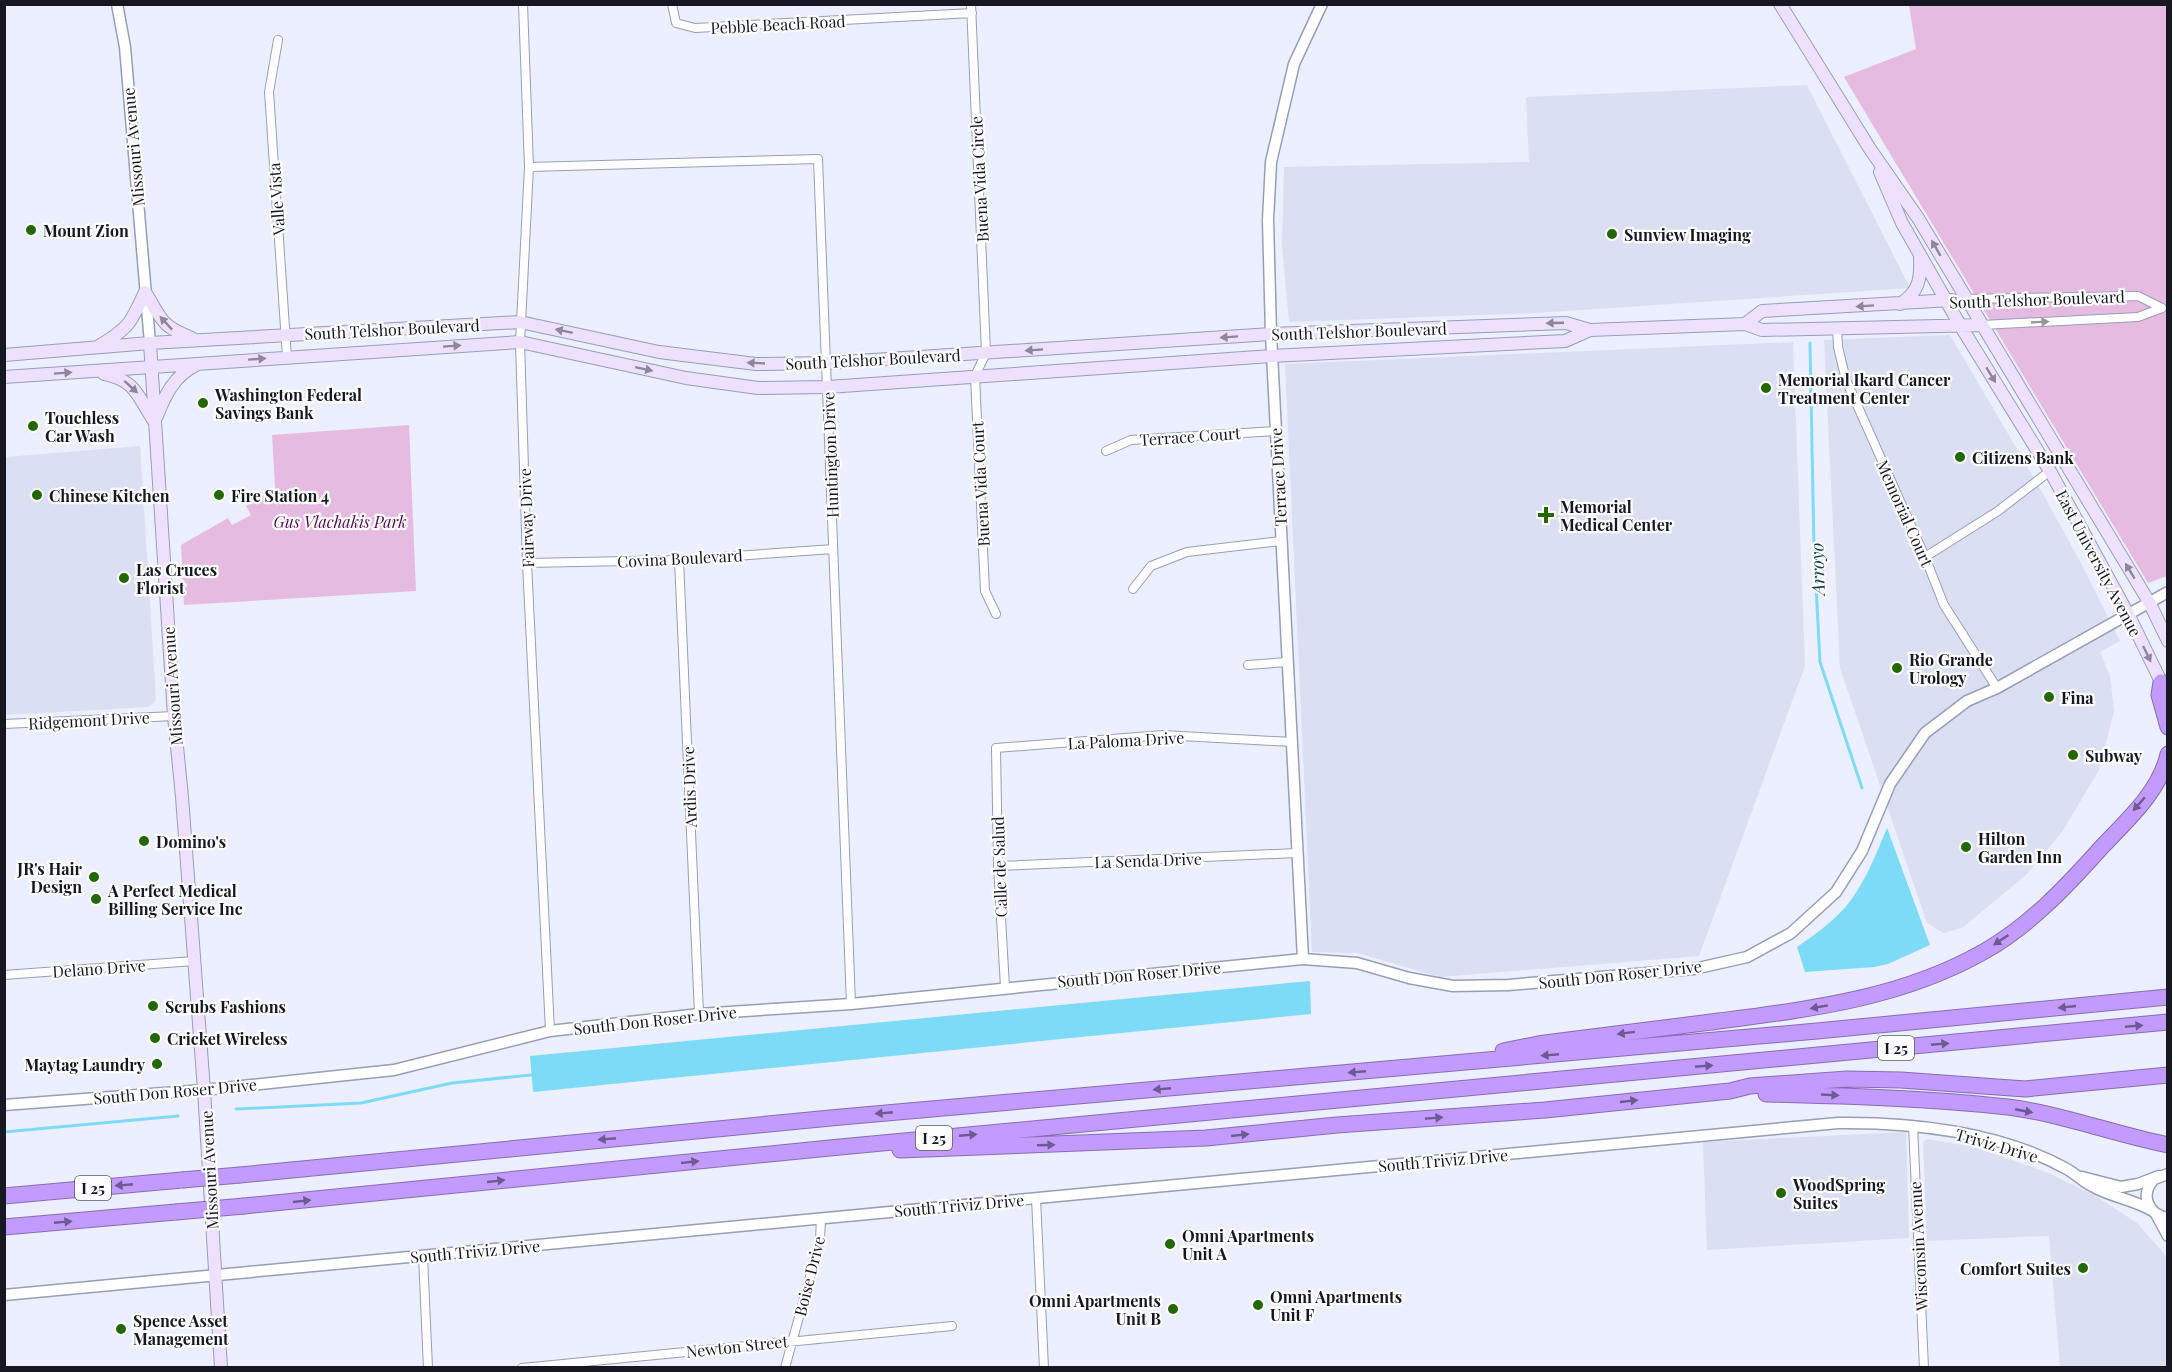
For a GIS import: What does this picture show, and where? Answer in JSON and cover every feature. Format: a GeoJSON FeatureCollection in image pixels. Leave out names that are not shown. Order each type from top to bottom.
{"type":"FeatureCollection","features":[{"type":"Feature","properties":{"kind":"highway"},"geometry":{"type":"LineString","coordinates":[[2161,682],[2160,695],[2168,727]]}},
{"type":"Feature","properties":{"kind":"highway"},"geometry":{"type":"LineString","coordinates":[[1415,1067],[1538,1044],[1821,1007],[1883,994],[1940,973],[1985,951],[2020,927],[2072,880],[2153,789],[2164,768],[2168,754]]}},
{"type":"Feature","properties":{"kind":"highway","name":"I 25"},"geometry":{"type":"LineString","coordinates":[[4,1197],[841,1117],[1817,1031],[2168,997]]}},
{"type":"Feature","properties":{"kind":"highway","name":"I 25"},"geometry":{"type":"LineString","coordinates":[[4,1227],[2168,1022]]}},
{"type":"Feature","properties":{"kind":"highway"},"geometry":{"type":"LineString","coordinates":[[756,1155],[1206,1138],[1337,1125],[1545,1110],[1730,1091],[1750,1086],[1847,1079],[1901,1080],[2025,1089],[2168,1075]]}},
{"type":"Feature","properties":{"kind":"highway"},"geometry":{"type":"LineString","coordinates":[[1730,1091],[2009,1107],[2083,1122],[2139,1140],[2168,1145]]}},
{"type":"Feature","properties":{"kind":"main road","name":"East University Avenue"},"geometry":{"type":"LineString","coordinates":[[1780,4],[1870,149],[1918,218],[2149,602],[2168,641]]}},
{"type":"Feature","properties":{"kind":"main road","name":"East University Avenue"},"geometry":{"type":"LineString","coordinates":[[1870,149],[1902,223],[1960,325],[2050,471],[2128,614],[2168,696]]}},
{"type":"Feature","properties":{"kind":"main road"},"geometry":{"type":"LineString","coordinates":[[1900,304],[1910,298],[1919,286],[1920,254]]}},
{"type":"Feature","properties":{"kind":"main road"},"geometry":{"type":"LineString","coordinates":[[145,292],[162,322],[174,332],[198,340]]}},
{"type":"Feature","properties":{"kind":"main road"},"geometry":{"type":"LineString","coordinates":[[95,348],[123,332],[134,317],[145,292]]}},
{"type":"Feature","properties":{"kind":"main road","name":"South Telshor Boulevard"},"geometry":{"type":"LineString","coordinates":[[1745,324],[1762,312],[1965,299]]}},
{"type":"Feature","properties":{"kind":"main road","name":"South Telshor Boulevard"},"geometry":{"type":"LineString","coordinates":[[4,355],[150,343],[520,322],[659,352],[756,364],[827,363],[1270,334],[1566,323],[1590,330],[1745,324],[1762,330],[1982,325]]}},
{"type":"Feature","properties":{"kind":"main road"},"geometry":{"type":"LineString","coordinates":[[1518,325],[1519,344]]}},
{"type":"Feature","properties":{"kind":"main road","name":"South Telshor Boulevard"},"geometry":{"type":"LineString","coordinates":[[5,374],[91,371],[520,342],[686,378],[758,388],[828,387],[1272,356],[1565,341],[1590,330]]}},
{"type":"Feature","properties":{"kind":"main road","name":"Missouri Avenue"},"geometry":{"type":"LineString","coordinates":[[150,343],[174,716],[204,1089],[221,1368]]}},
{"type":"Feature","properties":{"kind":"main road"},"geometry":{"type":"LineString","coordinates":[[155,422],[172,383],[186,370],[200,363]]}},
{"type":"Feature","properties":{"kind":"main road"},"geometry":{"type":"LineString","coordinates":[[91,371],[115,376],[130,384],[155,422]]}},
{"type":"Feature","properties":{"kind":"street","name":"Missouri Avenue"},"geometry":{"type":"LineString","coordinates":[[117,4],[125,47],[150,343]]}},
{"type":"Feature","properties":{"kind":"street","name":"Fairway Drive"},"geometry":{"type":"LineString","coordinates":[[523,4],[529,167],[520,342],[527,563],[550,1031]]}},
{"type":"Feature","properties":{"kind":"street","name":"Pebble Beach Road"},"geometry":{"type":"LineString","coordinates":[[672,4],[676,23],[695,28],[971,9]]}},
{"type":"Feature","properties":{"kind":"street","name":"Terrace Drive"},"geometry":{"type":"LineString","coordinates":[[1303,959],[1270,334],[1268,220],[1271,162],[1294,64],[1322,4]]}},
{"type":"Feature","properties":{"kind":"street","name":"Buena Vida Circle"},"geometry":{"type":"LineString","coordinates":[[971,9],[986,353]]}},
{"type":"Feature","properties":{"kind":"street","name":"Valle Vista"},"geometry":{"type":"LineString","coordinates":[[278,40],[268,92],[287,357]]}},
{"type":"Feature","properties":{"kind":"street","name":"Huntington Drive"},"geometry":{"type":"LineString","coordinates":[[529,167],[818,159],[851,1004]]}},
{"type":"Feature","properties":{"kind":"street","name":"South Telshor Boulevard"},"geometry":{"type":"LineString","coordinates":[[1965,299],[2138,296],[2162,308],[2138,317],[1982,325]]}},
{"type":"Feature","properties":{"kind":"street","name":"Memorial Court"},"geometry":{"type":"LineString","coordinates":[[1837,328],[1838,347],[1846,380],[1944,605],[1997,688]]}},
{"type":"Feature","properties":{"kind":"street","name":"Buena Vida Court"},"geometry":{"type":"LineString","coordinates":[[986,353],[975,376],[985,591],[996,614]]}},
{"type":"Feature","properties":{"kind":"street","name":"Terrace Court"},"geometry":{"type":"LineString","coordinates":[[1106,451],[1131,440],[1275,431]]}},
{"type":"Feature","properties":{"kind":"street"},"geometry":{"type":"LineString","coordinates":[[1925,557],[1998,511],[2050,471]]}},
{"type":"Feature","properties":{"kind":"street"},"geometry":{"type":"LineString","coordinates":[[1133,589],[1151,566],[1187,552],[1281,542]]}},
{"type":"Feature","properties":{"kind":"street","name":"Covina Boulevard"},"geometry":{"type":"LineString","coordinates":[[527,563],[679,560],[833,549]]}},
{"type":"Feature","properties":{"kind":"street","name":"Ardis Drive"},"geometry":{"type":"LineString","coordinates":[[679,560],[699,1014]]}},
{"type":"Feature","properties":{"kind":"street","name":"South Don Roser Drive"},"geometry":{"type":"LineString","coordinates":[[4,1106],[394,1070],[550,1031],[699,1014],[851,1004],[1303,959],[1357,963],[1409,978],[1453,986],[1508,985],[1694,969],[1747,957],[1791,933],[1836,892],[1862,851],[1890,784],[1925,733],[1967,701],[1997,688],[2168,592]]}},
{"type":"Feature","properties":{"kind":"street"},"geometry":{"type":"LineString","coordinates":[[1248,665],[1287,662]]}},
{"type":"Feature","properties":{"kind":"street","name":"Ridgemont Drive"},"geometry":{"type":"LineString","coordinates":[[4,724],[174,716]]}},
{"type":"Feature","properties":{"kind":"street","name":"La Paloma Drive"},"geometry":{"type":"LineString","coordinates":[[996,748],[1162,735],[1292,742]]}},
{"type":"Feature","properties":{"kind":"street","name":"Calle de Salud"},"geometry":{"type":"LineString","coordinates":[[996,748],[998,866],[1005,987]]}},
{"type":"Feature","properties":{"kind":"street","name":"La Senda Drive"},"geometry":{"type":"LineString","coordinates":[[998,866],[1297,853]]}},
{"type":"Feature","properties":{"kind":"street","name":"Delano Drive"},"geometry":{"type":"LineString","coordinates":[[4,975],[194,961]]}},
{"type":"Feature","properties":{"kind":"street","name":"South Triviz Drive"},"geometry":{"type":"LineString","coordinates":[[4,1295],[1796,1126],[1857,1123],[1913,1125]]}},
{"type":"Feature","properties":{"kind":"street","name":"Triviz Drive"},"geometry":{"type":"LineString","coordinates":[[1913,1125],[1960,1133],[2042,1158],[2078,1176],[2090,1185],[2138,1203],[2168,1218]]}},
{"type":"Feature","properties":{"kind":"street","name":"Wisconsin Avenue"},"geometry":{"type":"LineString","coordinates":[[1913,1125],[1924,1368]]}},
{"type":"Feature","properties":{"kind":"street"},"geometry":{"type":"LineString","coordinates":[[2163,1175],[2150,1183],[2146,1194],[2147,1205],[2168,1236]]}},
{"type":"Feature","properties":{"kind":"street","name":"Triviz Drive"},"geometry":{"type":"LineString","coordinates":[[2078,1176],[2121,1187],[2163,1175]]}},
{"type":"Feature","properties":{"kind":"street"},"geometry":{"type":"LineString","coordinates":[[1036,1198],[1044,1368]]}},
{"type":"Feature","properties":{"kind":"street","name":"Boise Drive"},"geometry":{"type":"LineString","coordinates":[[785,1368],[820,1240],[821,1218]]}},
{"type":"Feature","properties":{"kind":"street"},"geometry":{"type":"LineString","coordinates":[[423,1256],[428,1368]]}},
{"type":"Feature","properties":{"kind":"street","name":"Newton Street"},"geometry":{"type":"LineString","coordinates":[[522,1368],[952,1326]]}},
{"type":"Feature","properties":{"kind":"shaded area"},"geometry":{"type":"Polygon","coordinates":[[[1807,85],[1910,288],[1535,313],[1289,322],[1282,245],[1284,167],[1529,162],[1526,97],[1807,85]]]}},
{"type":"Feature","properties":{"kind":"shaded area"},"geometry":{"type":"Polygon","coordinates":[[[1950,335],[2042,492],[2120,641],[2100,652],[2110,676],[2114,711],[2099,770],[2062,832],[2026,875],[1962,928],[1943,933],[1927,923],[1840,668],[1824,340],[1950,335]]]}},
{"type":"Feature","properties":{"kind":"shaded area","name":"Memorial Medical Center"},"geometry":{"type":"Polygon","coordinates":[[[1793,342],[1805,666],[1699,956],[1440,977],[1357,953],[1312,952],[1285,364],[1793,342]]]}},
{"type":"Feature","properties":{"kind":"shaded area"},"geometry":{"type":"Polygon","coordinates":[[[140,446],[156,699],[149,707],[5,715],[5,457],[140,446]]]}},
{"type":"Feature","properties":{"kind":"shaded area"},"geometry":{"type":"Polygon","coordinates":[[[1906,1132],[1909,1238],[1707,1250],[1703,1142],[1906,1132]]]}},
{"type":"Feature","properties":{"kind":"shaded area"},"geometry":{"type":"Polygon","coordinates":[[[1927,1139],[1974,1147],[2046,1172],[2094,1195],[2137,1223],[2167,1257],[2167,1367],[2060,1367],[2049,1236],[1927,1241],[1923,1142],[1927,1139]]]}},
{"type":"Feature","properties":{"kind":"green space"},"geometry":{"type":"Polygon","coordinates":[[[1909,5],[2167,5],[2167,576],[2148,583],[1844,77],[1916,49],[1909,5]]]}},
{"type":"Feature","properties":{"kind":"green space","name":"Gus Vlachakis Park"},"geometry":{"type":"Polygon","coordinates":[[[409,425],[416,591],[184,605],[181,545],[228,518],[232,525],[251,515],[246,506],[275,488],[272,435],[409,425]]]}},
{"type":"Feature","properties":{"kind":"water"},"geometry":{"type":"Polygon","coordinates":[[[1887,828],[1930,945],[1888,964],[1805,972],[1797,947],[1833,920],[1851,900],[1867,874],[1887,828]]]}},
{"type":"Feature","properties":{"kind":"water"},"geometry":{"type":"Polygon","coordinates":[[[1310,981],[1311,1014],[533,1092],[530,1056],[1310,981]]]}},
{"type":"Feature","properties":{"kind":"waterway","name":"Arroyo"},"geometry":{"type":"LineString","coordinates":[[1810,343],[1814,548],[1820,662],[1862,788]]}},
{"type":"Feature","properties":{"kind":"waterway"},"geometry":{"type":"LineString","coordinates":[[236,1109],[361,1103],[452,1083],[531,1075]]}},
{"type":"Feature","properties":{"kind":"waterway"},"geometry":{"type":"LineString","coordinates":[[4,1132],[178,1116]]}},
{"type":"Feature","properties":{"kind":"place","name":"Mount Zion"},"geometry":{"type":"Point","coordinates":[31,230]}},
{"type":"Feature","properties":{"kind":"place","name":"Sunview Imaging"},"geometry":{"type":"Point","coordinates":[1612,234]}},
{"type":"Feature","properties":{"kind":"place","name":"Memorial Ikard Cancer Treatment Center"},"geometry":{"type":"Point","coordinates":[1766,388]}},
{"type":"Feature","properties":{"kind":"place","name":"Washington Federal Savings Bank"},"geometry":{"type":"Point","coordinates":[203,403]}},
{"type":"Feature","properties":{"kind":"place","name":"Touchless Car Wash"},"geometry":{"type":"Point","coordinates":[33,426]}},
{"type":"Feature","properties":{"kind":"place","name":"Citizens Bank"},"geometry":{"type":"Point","coordinates":[1960,457]}},
{"type":"Feature","properties":{"kind":"place","name":"Chinese Kitchen"},"geometry":{"type":"Point","coordinates":[37,495]}},
{"type":"Feature","properties":{"kind":"place","name":"Fire Station 4"},"geometry":{"type":"Point","coordinates":[219,495]}},
{"type":"Feature","properties":{"kind":"place","name":"Memorial Medical Center"},"geometry":{"type":"Point","coordinates":[1546,515]}},
{"type":"Feature","properties":{"kind":"place","name":"Las Cruces Florist"},"geometry":{"type":"Point","coordinates":[124,578]}},
{"type":"Feature","properties":{"kind":"place","name":"Rio Grande Urology"},"geometry":{"type":"Point","coordinates":[1897,668]}},
{"type":"Feature","properties":{"kind":"place","name":"Fina"},"geometry":{"type":"Point","coordinates":[2049,697]}},
{"type":"Feature","properties":{"kind":"place","name":"Subway"},"geometry":{"type":"Point","coordinates":[2073,755]}},
{"type":"Feature","properties":{"kind":"place","name":"Domino's"},"geometry":{"type":"Point","coordinates":[144,841]}},
{"type":"Feature","properties":{"kind":"place","name":"Hilton Garden Inn"},"geometry":{"type":"Point","coordinates":[1966,847]}},
{"type":"Feature","properties":{"kind":"place","name":"JR's Hair Design"},"geometry":{"type":"Point","coordinates":[94,877]}},
{"type":"Feature","properties":{"kind":"place","name":"A Perfect Medical Billing Service Inc"},"geometry":{"type":"Point","coordinates":[96,899]}},
{"type":"Feature","properties":{"kind":"place","name":"Scrubs Fashions"},"geometry":{"type":"Point","coordinates":[153,1006]}},
{"type":"Feature","properties":{"kind":"place","name":"Cricket Wireless"},"geometry":{"type":"Point","coordinates":[155,1038]}},
{"type":"Feature","properties":{"kind":"place","name":"Maytag Laundry"},"geometry":{"type":"Point","coordinates":[157,1064]}},
{"type":"Feature","properties":{"kind":"place","name":"WoodSpring Suites"},"geometry":{"type":"Point","coordinates":[1781,1193]}},
{"type":"Feature","properties":{"kind":"place","name":"Omni Apartments Unit A"},"geometry":{"type":"Point","coordinates":[1170,1244]}},
{"type":"Feature","properties":{"kind":"place","name":"Comfort Suites"},"geometry":{"type":"Point","coordinates":[2083,1268]}},
{"type":"Feature","properties":{"kind":"place","name":"Omni Apartments Unit F"},"geometry":{"type":"Point","coordinates":[1258,1305]}},
{"type":"Feature","properties":{"kind":"place","name":"Omni Apartments Unit B"},"geometry":{"type":"Point","coordinates":[1173,1309]}},
{"type":"Feature","properties":{"kind":"place","name":"Spence Asset Management"},"geometry":{"type":"Point","coordinates":[121,1329]}}]}
